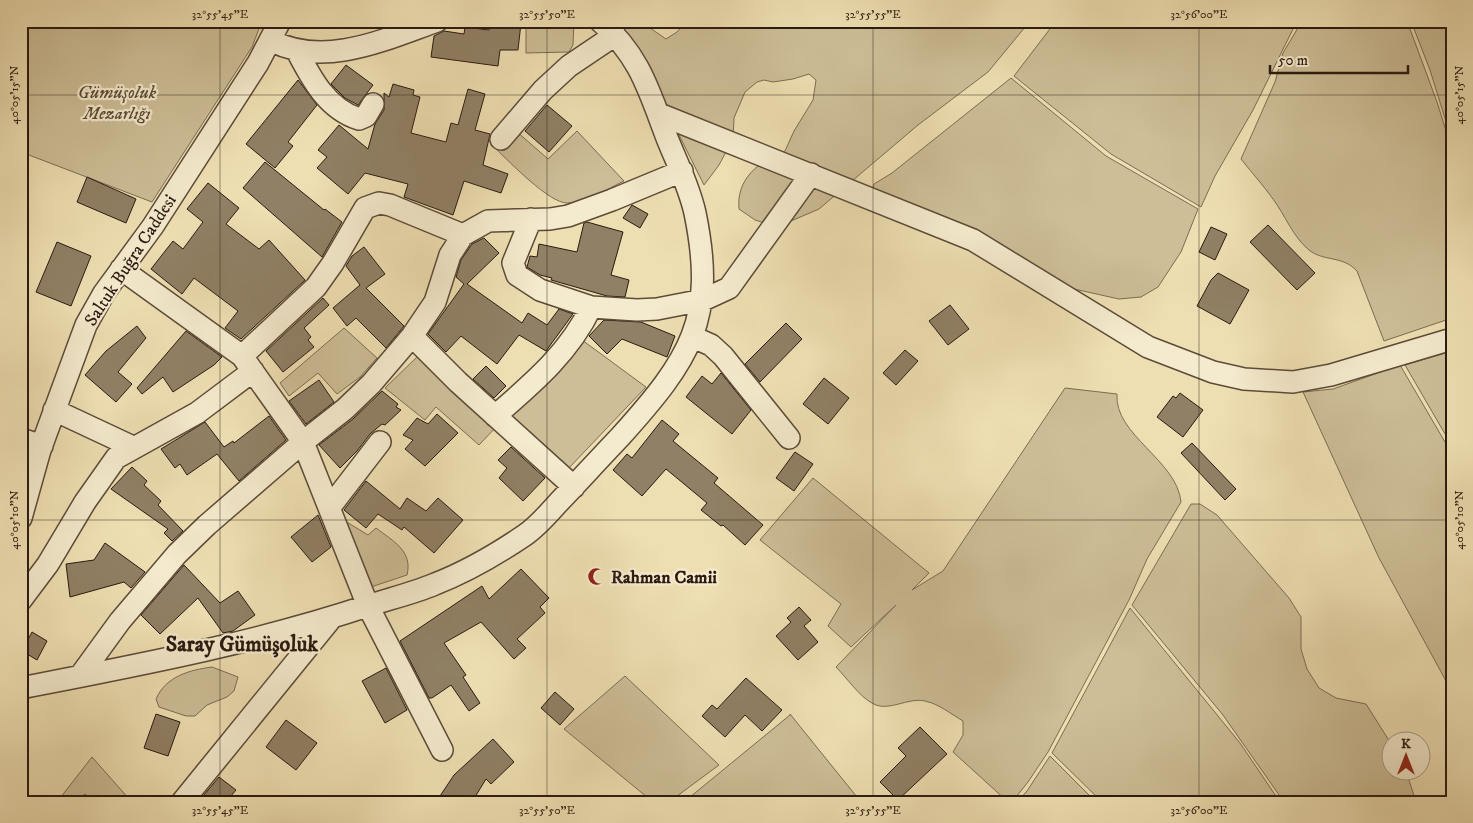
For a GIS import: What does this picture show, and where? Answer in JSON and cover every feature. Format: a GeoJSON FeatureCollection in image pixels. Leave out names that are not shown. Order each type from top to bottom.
{"type":"FeatureCollection","features":[{"type":"Feature","properties":{"kind":"street","name":"Saltuk Buğra Caddesi"},"geometry":{"type":"LineString","coordinates":[[21,518],[54,410],[86,325],[104,293],[158,218],[272,41],[280,21]]}},
{"type":"Feature","properties":{"kind":"street"},"geometry":{"type":"LineString","coordinates":[[272,41],[297,51],[327,52],[362,46],[437,21]]}},
{"type":"Feature","properties":{"kind":"street"},"geometry":{"type":"LineString","coordinates":[[21,688],[236,644],[330,620],[434,585],[482,561],[528,534],[574,486],[664,385],[693,337],[703,300],[704,272],[700,236],[692,198],[637,63],[607,28],[543,90],[501,139]]}},
{"type":"Feature","properties":{"kind":"street"},"geometry":{"type":"LineString","coordinates":[[297,51],[313,80],[337,107],[359,119],[366,116],[372,104]]}},
{"type":"Feature","properties":{"kind":"street"},"geometry":{"type":"LineString","coordinates":[[659,114],[973,240],[1148,347],[1213,372],[1244,379],[1293,382],[1332,375],[1452,339]]}},
{"type":"Feature","properties":{"kind":"street"},"geometry":{"type":"LineString","coordinates":[[80,676],[120,622],[177,554],[303,442],[356,400],[412,336],[435,302],[450,255],[463,235],[488,221],[550,219],[578,213],[682,171]]}},
{"type":"Feature","properties":{"kind":"street"},"geometry":{"type":"LineString","coordinates":[[531,219],[516,253],[514,270],[517,275],[540,290],[591,307],[612,310],[657,309],[703,300],[729,288],[811,174]]}},
{"type":"Feature","properties":{"kind":"street"},"geometry":{"type":"LineString","coordinates":[[21,600],[48,564],[76,516],[116,458],[196,413],[248,363],[316,287],[333,263],[365,208],[379,203],[390,205],[463,235]]}},
{"type":"Feature","properties":{"kind":"street"},"geometry":{"type":"LineString","coordinates":[[121,269],[248,363],[303,442],[368,606],[442,750]]}},
{"type":"Feature","properties":{"kind":"street"},"geometry":{"type":"LineString","coordinates":[[496,416],[560,355],[576,335],[591,307]]}},
{"type":"Feature","properties":{"kind":"street"},"geometry":{"type":"LineString","coordinates":[[412,336],[496,416],[574,486]]}},
{"type":"Feature","properties":{"kind":"street"},"geometry":{"type":"LineString","coordinates":[[693,337],[711,346],[723,356],[789,438]]}},
{"type":"Feature","properties":{"kind":"street"},"geometry":{"type":"LineString","coordinates":[[54,410],[133,447]]}},
{"type":"Feature","properties":{"kind":"street"},"geometry":{"type":"LineString","coordinates":[[21,439],[42,446]]}},
{"type":"Feature","properties":{"kind":"street"},"geometry":{"type":"LineString","coordinates":[[330,507],[380,442]]}},
{"type":"Feature","properties":{"kind":"street"},"geometry":{"type":"LineString","coordinates":[[182,802],[330,620]]}},
{"type":"Feature","properties":{"kind":"green space","name":"Gümüşoluk Mezarlığı"},"geometry":{"type":"Polygon","coordinates":[[[21,21],[262,21],[252,47],[152,202],[21,152],[21,21]]]}},
{"type":"Feature","properties":{"kind":"green space"},"geometry":{"type":"Polygon","coordinates":[[[526,21],[574,21],[573,45],[569,52],[526,53],[526,21]]]}},
{"type":"Feature","properties":{"kind":"green space"},"geometry":{"type":"Polygon","coordinates":[[[611,21],[640,21],[666,39],[677,32],[687,21],[1030,21],[988,72],[918,125],[819,209],[777,227],[755,220],[739,209],[741,189],[751,172],[766,160],[785,151],[794,131],[813,100],[816,80],[809,74],[773,82],[764,80],[757,82],[745,92],[734,118],[733,139],[719,165],[704,185],[672,121],[611,21]]]}},
{"type":"Feature","properties":{"kind":"green space"},"geometry":{"type":"Polygon","coordinates":[[[1056,21],[1297,21],[1253,110],[1215,176],[1201,207],[1111,154],[1014,76],[1056,21]]]}},
{"type":"Feature","properties":{"kind":"green space"},"geometry":{"type":"Polygon","coordinates":[[[1302,21],[1407,21],[1437,102],[1452,150],[1452,318],[1384,341],[1357,271],[1339,260],[1315,254],[1303,245],[1273,199],[1241,159],[1275,82],[1283,53],[1302,21]]]}},
{"type":"Feature","properties":{"kind":"green space"},"geometry":{"type":"Polygon","coordinates":[[[1411,21],[1452,21],[1452,141],[1430,70],[1411,21]]]}},
{"type":"Feature","properties":{"kind":"green space"},"geometry":{"type":"Polygon","coordinates":[[[1011,78],[1106,156],[1198,209],[1181,252],[1158,287],[1141,297],[1119,299],[1074,289],[872,192],[874,184],[892,173],[1011,78]]]}},
{"type":"Feature","properties":{"kind":"green space"},"geometry":{"type":"Polygon","coordinates":[[[516,131],[548,159],[577,131],[624,181],[582,201],[567,203],[559,201],[530,181],[497,150],[516,131]]]}},
{"type":"Feature","properties":{"kind":"green space"},"geometry":{"type":"Polygon","coordinates":[[[344,328],[377,358],[360,377],[337,394],[318,373],[289,396],[280,383],[344,328]]]}},
{"type":"Feature","properties":{"kind":"green space"},"geometry":{"type":"Polygon","coordinates":[[[582,340],[646,387],[568,469],[509,416],[582,340]]]}},
{"type":"Feature","properties":{"kind":"green space"},"geometry":{"type":"Polygon","coordinates":[[[1452,351],[1452,446],[1405,365],[1452,351]]]}},
{"type":"Feature","properties":{"kind":"green space"},"geometry":{"type":"Polygon","coordinates":[[[418,356],[497,426],[479,445],[436,407],[425,420],[385,388],[418,356]]]}},
{"type":"Feature","properties":{"kind":"green space"},"geometry":{"type":"Polygon","coordinates":[[[1400,365],[1452,454],[1452,692],[1379,558],[1303,392],[1333,389],[1400,365]]]}},
{"type":"Feature","properties":{"kind":"green space"},"geometry":{"type":"Polygon","coordinates":[[[1065,388],[1117,394],[1119,409],[1125,422],[1169,473],[1177,487],[1181,502],[1147,559],[1129,600],[1048,752],[1012,802],[1008,802],[953,752],[963,735],[963,721],[940,707],[925,701],[918,700],[891,706],[878,706],[867,700],[836,667],[896,605],[851,647],[828,626],[841,604],[760,540],[813,478],[929,573],[912,590],[943,571],[1065,388]]]}},
{"type":"Feature","properties":{"kind":"green space"},"geometry":{"type":"Polygon","coordinates":[[[1191,504],[1200,504],[1217,515],[1289,598],[1301,617],[1301,649],[1307,669],[1319,688],[1336,698],[1366,704],[1382,730],[1380,730],[1380,780],[1409,780],[1416,802],[1284,802],[1223,715],[1132,605],[1191,504]]]}},
{"type":"Feature","properties":{"kind":"green space"},"geometry":{"type":"Polygon","coordinates":[[[345,521],[368,535],[376,528],[395,542],[407,559],[407,575],[371,587],[345,521]]]}},
{"type":"Feature","properties":{"kind":"green space"},"geometry":{"type":"Polygon","coordinates":[[[1130,608],[1240,743],[1280,802],[1102,802],[1052,753],[1130,608]]]}},
{"type":"Feature","properties":{"kind":"green space"},"geometry":{"type":"Polygon","coordinates":[[[212,667],[238,677],[234,691],[227,697],[207,705],[195,716],[186,716],[159,707],[156,699],[160,691],[172,680],[187,672],[212,667]]]}},
{"type":"Feature","properties":{"kind":"green space"},"geometry":{"type":"Polygon","coordinates":[[[625,676],[719,765],[669,802],[653,802],[564,729],[625,676]]]}},
{"type":"Feature","properties":{"kind":"green space"},"geometry":{"type":"Polygon","coordinates":[[[790,715],[861,802],[684,802],[790,715]]]}},
{"type":"Feature","properties":{"kind":"green space"},"geometry":{"type":"Polygon","coordinates":[[[1050,756],[1096,802],[1017,802],[1027,791],[1050,756]]]}},
{"type":"Feature","properties":{"kind":"green space"},"geometry":{"type":"Polygon","coordinates":[[[92,757],[130,800],[129,802],[95,802],[85,794],[81,797],[80,802],[57,802],[92,757]]]}},
{"type":"Feature","properties":{"kind":"building"},"geometry":{"type":"Polygon","coordinates":[[[491,21],[521,23],[518,50],[500,50],[498,66],[431,57],[434,36],[444,31],[464,34],[465,27],[489,30],[491,21]]]}},
{"type":"Feature","properties":{"kind":"building"},"geometry":{"type":"Polygon","coordinates":[[[346,65],[373,85],[358,105],[345,98],[331,84],[346,65]]]}},
{"type":"Feature","properties":{"kind":"building"},"geometry":{"type":"Polygon","coordinates":[[[298,80],[317,105],[288,142],[293,146],[275,168],[246,144],[298,80]]]}},
{"type":"Feature","properties":{"kind":"building"},"geometry":{"type":"Polygon","coordinates":[[[393,84],[414,90],[413,95],[420,97],[411,133],[446,142],[451,123],[458,125],[468,89],[485,94],[475,130],[490,134],[483,165],[508,174],[501,193],[464,181],[453,215],[404,197],[408,184],[365,173],[348,194],[317,168],[327,157],[318,150],[339,125],[368,149],[375,124],[384,110],[384,93],[389,97],[393,84]]]}},
{"type":"Feature","properties":{"kind":"building"},"geometry":{"type":"Polygon","coordinates":[[[547,105],[572,126],[549,152],[525,131],[547,105]]]}},
{"type":"Feature","properties":{"kind":"building"},"geometry":{"type":"Polygon","coordinates":[[[265,162],[324,210],[342,222],[322,257],[243,188],[265,162]]]}},
{"type":"Feature","properties":{"kind":"building"},"geometry":{"type":"Polygon","coordinates":[[[87,177],[136,199],[126,223],[77,202],[87,177]]]}},
{"type":"Feature","properties":{"kind":"building"},"geometry":{"type":"Polygon","coordinates":[[[208,183],[239,208],[226,224],[259,249],[269,240],[305,280],[241,339],[225,328],[238,311],[194,278],[182,294],[151,269],[173,241],[183,249],[203,222],[187,209],[208,183]]]}},
{"type":"Feature","properties":{"kind":"building"},"geometry":{"type":"Polygon","coordinates":[[[632,205],[648,214],[640,228],[623,218],[632,205]]]}},
{"type":"Feature","properties":{"kind":"building"},"geometry":{"type":"Polygon","coordinates":[[[587,222],[623,232],[611,275],[629,280],[625,297],[607,296],[551,280],[552,278],[540,275],[527,267],[530,256],[537,257],[539,244],[577,252],[584,223],[587,222]]]}},
{"type":"Feature","properties":{"kind":"building"},"geometry":{"type":"Polygon","coordinates":[[[1268,225],[1315,273],[1297,290],[1250,242],[1268,225]]]}},
{"type":"Feature","properties":{"kind":"building"},"geometry":{"type":"Polygon","coordinates":[[[1211,227],[1227,234],[1215,260],[1199,252],[1211,227]]]}},
{"type":"Feature","properties":{"kind":"building"},"geometry":{"type":"Polygon","coordinates":[[[484,238],[499,253],[467,284],[522,323],[528,313],[547,325],[559,309],[573,314],[546,351],[519,335],[497,364],[461,336],[446,352],[428,334],[464,284],[456,277],[461,260],[472,244],[484,238]]]}},
{"type":"Feature","properties":{"kind":"building"},"geometry":{"type":"Polygon","coordinates":[[[57,242],[91,256],[71,306],[36,292],[57,242]]]}},
{"type":"Feature","properties":{"kind":"building"},"geometry":{"type":"Polygon","coordinates":[[[364,247],[385,274],[366,288],[404,326],[386,348],[356,318],[347,326],[333,308],[360,285],[346,266],[352,256],[364,247]]]}},
{"type":"Feature","properties":{"kind":"building"},"geometry":{"type":"Polygon","coordinates":[[[1218,273],[1249,290],[1230,324],[1197,306],[1211,280],[1218,273]]]}},
{"type":"Feature","properties":{"kind":"building"},"geometry":{"type":"Polygon","coordinates":[[[323,298],[329,305],[304,328],[311,337],[308,340],[314,347],[283,372],[266,351],[323,298]]]}},
{"type":"Feature","properties":{"kind":"building"},"geometry":{"type":"Polygon","coordinates":[[[950,305],[969,329],[948,345],[929,321],[950,305]]]}},
{"type":"Feature","properties":{"kind":"building"},"geometry":{"type":"Polygon","coordinates":[[[604,320],[641,322],[675,336],[667,357],[622,339],[607,354],[589,336],[604,320]]]}},
{"type":"Feature","properties":{"kind":"building"},"geometry":{"type":"Polygon","coordinates":[[[786,323],[802,339],[760,382],[745,364],[786,323]]]}},
{"type":"Feature","properties":{"kind":"building"},"geometry":{"type":"Polygon","coordinates":[[[137,326],[146,338],[118,372],[132,384],[116,402],[85,375],[106,351],[137,326]]]}},
{"type":"Feature","properties":{"kind":"building"},"geometry":{"type":"Polygon","coordinates":[[[186,331],[222,357],[214,365],[173,392],[163,377],[142,394],[137,388],[186,331]]]}},
{"type":"Feature","properties":{"kind":"building"},"geometry":{"type":"Polygon","coordinates":[[[905,350],[918,361],[896,385],[883,373],[905,350]]]}},
{"type":"Feature","properties":{"kind":"building"},"geometry":{"type":"Polygon","coordinates":[[[486,366],[506,386],[494,398],[473,379],[486,366]]]}},
{"type":"Feature","properties":{"kind":"building"},"geometry":{"type":"Polygon","coordinates":[[[721,373],[751,410],[732,434],[686,397],[702,376],[712,384],[721,373]]]}},
{"type":"Feature","properties":{"kind":"building"},"geometry":{"type":"Polygon","coordinates":[[[824,378],[849,398],[828,424],[803,404],[824,378]]]}},
{"type":"Feature","properties":{"kind":"building"},"geometry":{"type":"Polygon","coordinates":[[[319,380],[334,402],[306,424],[289,401],[319,380]]]}},
{"type":"Feature","properties":{"kind":"building"},"geometry":{"type":"Polygon","coordinates":[[[382,391],[398,404],[396,407],[401,410],[385,425],[382,424],[370,434],[340,468],[319,445],[353,419],[382,391]]]}},
{"type":"Feature","properties":{"kind":"building"},"geometry":{"type":"Polygon","coordinates":[[[1180,393],[1203,410],[1183,437],[1157,417],[1173,396],[1176,398],[1180,393]]]}},
{"type":"Feature","properties":{"kind":"building"},"geometry":{"type":"Polygon","coordinates":[[[437,414],[458,433],[425,466],[405,449],[413,440],[403,435],[417,418],[428,424],[437,414]]]}},
{"type":"Feature","properties":{"kind":"building"},"geometry":{"type":"Polygon","coordinates":[[[269,416],[286,440],[239,481],[217,454],[187,475],[180,464],[175,468],[161,449],[205,422],[224,447],[233,441],[234,443],[269,416]]]}},
{"type":"Feature","properties":{"kind":"building"},"geometry":{"type":"Polygon","coordinates":[[[662,420],[679,434],[673,441],[718,478],[714,483],[763,525],[745,545],[723,525],[721,526],[701,510],[707,503],[666,469],[642,496],[613,470],[627,454],[632,458],[662,420]]]}},
{"type":"Feature","properties":{"kind":"building"},"geometry":{"type":"Polygon","coordinates":[[[1192,443],[1236,489],[1225,500],[1181,453],[1192,443]]]}},
{"type":"Feature","properties":{"kind":"building"},"geometry":{"type":"Polygon","coordinates":[[[511,447],[545,478],[523,501],[499,478],[507,468],[498,460],[511,447]]]}},
{"type":"Feature","properties":{"kind":"building"},"geometry":{"type":"Polygon","coordinates":[[[795,452],[813,464],[794,491],[776,478],[795,452]]]}},
{"type":"Feature","properties":{"kind":"building"},"geometry":{"type":"Polygon","coordinates":[[[132,467],[147,481],[144,485],[161,501],[158,505],[183,531],[172,541],[164,533],[168,529],[111,489],[132,467]]]}},
{"type":"Feature","properties":{"kind":"building"},"geometry":{"type":"Polygon","coordinates":[[[366,481],[400,509],[407,498],[426,511],[438,498],[463,520],[434,553],[404,527],[402,530],[378,514],[366,528],[344,510],[366,481]]]}},
{"type":"Feature","properties":{"kind":"building"},"geometry":{"type":"Polygon","coordinates":[[[318,515],[331,547],[312,562],[291,537],[318,515]]]}},
{"type":"Feature","properties":{"kind":"building"},"geometry":{"type":"Polygon","coordinates":[[[105,543],[145,572],[131,588],[124,582],[70,597],[66,564],[94,560],[105,543]]]}},
{"type":"Feature","properties":{"kind":"building"},"geometry":{"type":"Polygon","coordinates":[[[184,565],[220,603],[238,591],[255,615],[233,631],[223,633],[198,598],[160,634],[141,615],[184,565]]]}},
{"type":"Feature","properties":{"kind":"building"},"geometry":{"type":"Polygon","coordinates":[[[521,569],[549,598],[540,607],[545,613],[517,639],[526,648],[514,659],[481,622],[444,643],[466,675],[463,677],[480,703],[469,711],[451,685],[432,698],[429,698],[400,641],[482,586],[489,599],[521,569]]]}},
{"type":"Feature","properties":{"kind":"building"},"geometry":{"type":"Polygon","coordinates":[[[799,607],[811,620],[804,626],[818,642],[798,660],[776,636],[791,622],[787,618],[799,607]]]}},
{"type":"Feature","properties":{"kind":"building"},"geometry":{"type":"Polygon","coordinates":[[[32,632],[47,641],[37,660],[22,651],[32,632]]]}},
{"type":"Feature","properties":{"kind":"building"},"geometry":{"type":"Polygon","coordinates":[[[386,668],[407,710],[385,723],[362,681],[386,668]]]}},
{"type":"Feature","properties":{"kind":"building"},"geometry":{"type":"Polygon","coordinates":[[[746,678],[782,710],[762,731],[745,715],[725,737],[702,716],[712,705],[717,709],[746,678]]]}},
{"type":"Feature","properties":{"kind":"building"},"geometry":{"type":"Polygon","coordinates":[[[555,692],[574,709],[560,725],[541,708],[555,692]]]}},
{"type":"Feature","properties":{"kind":"building"},"geometry":{"type":"Polygon","coordinates":[[[156,714],[180,722],[168,756],[144,748],[156,714]]]}},
{"type":"Feature","properties":{"kind":"building"},"geometry":{"type":"Polygon","coordinates":[[[286,720],[317,743],[296,770],[266,747],[286,720]]]}},
{"type":"Feature","properties":{"kind":"building"},"geometry":{"type":"Polygon","coordinates":[[[920,727],[947,754],[898,800],[880,782],[906,756],[898,748],[920,727]]]}},
{"type":"Feature","properties":{"kind":"building"},"geometry":{"type":"Polygon","coordinates":[[[493,739],[514,762],[491,784],[486,779],[472,802],[436,802],[454,775],[493,739]]]}},
{"type":"Feature","properties":{"kind":"building"},"geometry":{"type":"Polygon","coordinates":[[[219,777],[236,790],[226,802],[198,802],[219,777]]]}},
{"type":"Feature","properties":{"kind":"place","name":"Rahman Camii"},"geometry":{"type":"Point","coordinates":[597,577]}},
{"type":"Feature","properties":{"kind":"district","name":"Saray Gümüşoluk"},"geometry":{"type":"Point","coordinates":[242,643]}}]}
